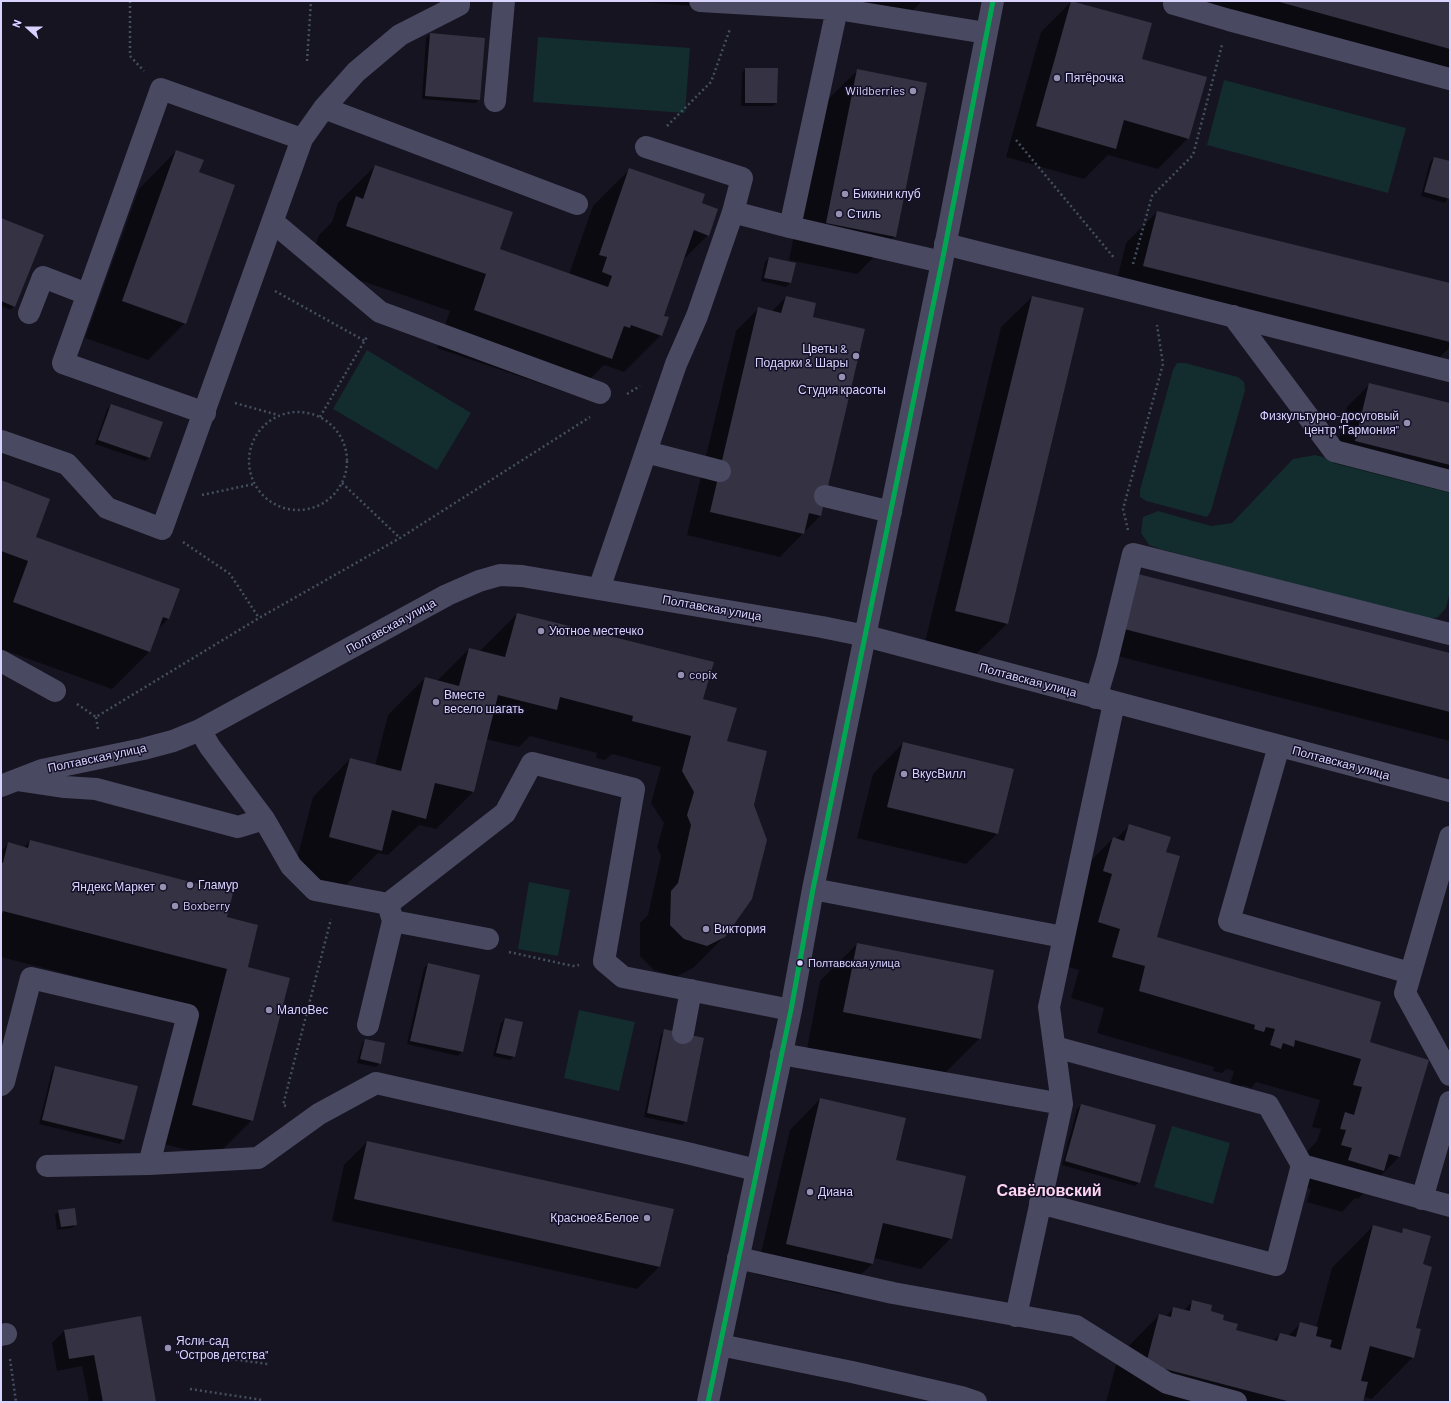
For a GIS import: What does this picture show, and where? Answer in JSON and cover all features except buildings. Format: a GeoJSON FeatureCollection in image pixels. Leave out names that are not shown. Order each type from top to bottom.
{"type":"FeatureCollection","features":[{"type":"Feature","properties":{"kind":"street"},"geometry":{"type":"LineString","coordinates":[[495,101],[504,1]]}},
{"type":"Feature","properties":{"kind":"street"},"geometry":{"type":"LineString","coordinates":[[700,1],[837,10],[986,33]]}},
{"type":"Feature","properties":{"kind":"street"},"geometry":{"type":"LineString","coordinates":[[708,1402],[791,1010],[813,889],[866,636],[993,1]]}},
{"type":"Feature","properties":{"kind":"street"},"geometry":{"type":"LineString","coordinates":[[1175,1],[1174,4],[1229,20],[1450,79]]}},
{"type":"Feature","properties":{"kind":"street"},"geometry":{"type":"LineString","coordinates":[[1,441],[67,464],[107,508],[162,529],[208,405],[302,139],[324,108],[356,72],[400,35],[463,2]]}},
{"type":"Feature","properties":{"kind":"street"},"geometry":{"type":"LineString","coordinates":[[790,227],[837,10]]}},
{"type":"Feature","properties":{"kind":"street"},"geometry":{"type":"LineString","coordinates":[[208,405],[63,363],[87,294],[161,89],[302,139]]}},
{"type":"Feature","properties":{"kind":"street"},"geometry":{"type":"LineString","coordinates":[[324,108],[578,204]]}},
{"type":"Feature","properties":{"kind":"street"},"geometry":{"type":"LineString","coordinates":[[599,589],[676,364],[697,316],[733,212],[742,178],[646,147]]}},
{"type":"Feature","properties":{"kind":"street"},"geometry":{"type":"LineString","coordinates":[[733,212],[790,227],[1128,283],[1153,296],[1450,371]]}},
{"type":"Feature","properties":{"kind":"street"},"geometry":{"type":"LineString","coordinates":[[273,222],[380,312],[600,393]]}},
{"type":"Feature","properties":{"kind":"street"},"geometry":{"type":"LineString","coordinates":[[29,313],[43,277],[87,294]]}},
{"type":"Feature","properties":{"kind":"street"},"geometry":{"type":"LineString","coordinates":[[1233,316],[1334,452],[1450,481]]}},
{"type":"Feature","properties":{"kind":"street"},"geometry":{"type":"LineString","coordinates":[[646,452],[720,471]]}},
{"type":"Feature","properties":{"kind":"street"},"geometry":{"type":"LineString","coordinates":[[825,496],[891,512]]}},
{"type":"Feature","properties":{"kind":"street"},"geometry":{"type":"LineString","coordinates":[[1016,1316],[1062,1104],[1049,1007],[1063,937],[1105,700],[1107,661],[1133,554],[1449,630]]}},
{"type":"Feature","properties":{"kind":"street","name":"Полтавская улица"},"geometry":{"type":"LineString","coordinates":[[8,782],[42,770],[143,749],[173,741],[200,730],[447,595],[479,581],[500,575],[522,576],[866,636],[1450,791]]}},
{"type":"Feature","properties":{"kind":"street"},"geometry":{"type":"LineString","coordinates":[[1,661],[55,690]]}},
{"type":"Feature","properties":{"kind":"street"},"geometry":{"type":"LineString","coordinates":[[200,730],[210,747],[264,819],[291,866],[315,890],[337,895],[390,913],[488,939]]}},
{"type":"Feature","properties":{"kind":"street"},"geometry":{"type":"LineString","coordinates":[[1279,746],[1229,920],[1410,973]]}},
{"type":"Feature","properties":{"kind":"street"},"geometry":{"type":"LineString","coordinates":[[368,1025],[390,913],[505,813],[532,763],[634,789],[604,961],[623,977],[791,1010]]}},
{"type":"Feature","properties":{"kind":"street"},"geometry":{"type":"LineString","coordinates":[[8,782],[96,789],[238,827],[264,819]]}},
{"type":"Feature","properties":{"kind":"street"},"geometry":{"type":"LineString","coordinates":[[1450,836],[1405,993],[1450,1075]]}},
{"type":"Feature","properties":{"kind":"street"},"geometry":{"type":"LineString","coordinates":[[813,889],[1063,937]]}},
{"type":"Feature","properties":{"kind":"street"},"geometry":{"type":"LineString","coordinates":[[1,1085],[4,1082],[31,978],[188,1014],[149,1164]]}},
{"type":"Feature","properties":{"kind":"street"},"geometry":{"type":"LineString","coordinates":[[683,1034],[684,989]]}},
{"type":"Feature","properties":{"kind":"street"},"geometry":{"type":"LineString","coordinates":[[1040,1203],[1276,1265],[1302,1165],[1268,1105],[1055,1048]]}},
{"type":"Feature","properties":{"kind":"street"},"geometry":{"type":"LineString","coordinates":[[781,1054],[1062,1104]]}},
{"type":"Feature","properties":{"kind":"street"},"geometry":{"type":"LineString","coordinates":[[47,1166],[149,1164],[258,1158],[319,1114],[376,1083],[680,1151],[756,1170]]}},
{"type":"Feature","properties":{"kind":"street"},"geometry":{"type":"LineString","coordinates":[[1422,1199],[1450,1102]]}},
{"type":"Feature","properties":{"kind":"street"},"geometry":{"type":"LineString","coordinates":[[1302,1165],[1450,1206]]}},
{"type":"Feature","properties":{"kind":"street"},"geometry":{"type":"LineString","coordinates":[[738,1258],[894,1292],[1076,1326],[1167,1383],[1236,1402]]}},
{"type":"Feature","properties":{"kind":"street"},"geometry":{"type":"LineString","coordinates":[[720,1345],[852,1372],[961,1397],[976,1402]]}},
{"type":"Feature","properties":{"kind":"path"},"geometry":{"type":"LineString","coordinates":[[130,1],[130,56],[161,89]]}},
{"type":"Feature","properties":{"kind":"path"},"geometry":{"type":"LineString","coordinates":[[307,61],[311,1]]}},
{"type":"Feature","properties":{"kind":"path"},"geometry":{"type":"LineString","coordinates":[[646,147],[711,82],[740,3]]}},
{"type":"Feature","properties":{"kind":"path"},"geometry":{"type":"LineString","coordinates":[[1128,283],[1152,196],[1193,155],[1229,20]]}},
{"type":"Feature","properties":{"kind":"path"},"geometry":{"type":"LineString","coordinates":[[1016,140],[1128,283]]}},
{"type":"Feature","properties":{"kind":"path"},"geometry":{"type":"LineString","coordinates":[[252,279],[365,341]]}},
{"type":"Feature","properties":{"kind":"path"},"geometry":{"type":"LineString","coordinates":[[1133,554],[1123,509],[1163,364],[1153,296]]}},
{"type":"Feature","properties":{"kind":"path"},"geometry":{"type":"LineString","coordinates":[[320,418],[365,341],[380,312]]}},
{"type":"Feature","properties":{"kind":"path"},"geometry":{"type":"LineString","coordinates":[[625,395],[676,364]]}},
{"type":"Feature","properties":{"kind":"path"},"geometry":{"type":"LineString","coordinates":[[208,405],[278,415],[295,411],[312,413],[327,421],[339,434],[346,449],[346,466],[342,483],[331,496],[319,505],[305,509],[290,509],[275,504],[263,496],[254,484],[249,469],[249,455],[254,438],[264,425],[278,415]]}},
{"type":"Feature","properties":{"kind":"path"},"geometry":{"type":"LineString","coordinates":[[96,717],[259,618],[400,538],[592,416]]}},
{"type":"Feature","properties":{"kind":"path"},"geometry":{"type":"LineString","coordinates":[[342,483],[400,538]]}},
{"type":"Feature","properties":{"kind":"path"},"geometry":{"type":"LineString","coordinates":[[173,502],[254,484]]}},
{"type":"Feature","properties":{"kind":"path"},"geometry":{"type":"LineString","coordinates":[[162,529],[230,574],[259,618]]}},
{"type":"Feature","properties":{"kind":"path"},"geometry":{"type":"LineString","coordinates":[[55,690],[96,717],[98,729]]}},
{"type":"Feature","properties":{"kind":"path"},"geometry":{"type":"LineString","coordinates":[[319,1114],[283,1105],[337,895]]}},
{"type":"Feature","properties":{"kind":"path"},"geometry":{"type":"LineString","coordinates":[[488,939],[500,950],[573,966],[604,961]]}},
{"type":"Feature","properties":{"kind":"path"},"geometry":{"type":"LineString","coordinates":[[4,1334],[16,1402]]}},
{"type":"Feature","properties":{"kind":"path"},"geometry":{"type":"LineString","coordinates":[[186,1353],[268,1364]]}},
{"type":"Feature","properties":{"kind":"path"},"geometry":{"type":"LineString","coordinates":[[190,1389],[263,1400]]}},
{"type":"Feature","properties":{"kind":"green space"},"geometry":{"type":"Polygon","coordinates":[[[538,37],[690,48],[685,113],[533,102],[538,37]]]}},
{"type":"Feature","properties":{"kind":"green space"},"geometry":{"type":"Polygon","coordinates":[[[1224,80],[1406,128],[1388,193],[1207,145],[1224,80]]]}},
{"type":"Feature","properties":{"kind":"green space"},"geometry":{"type":"Polygon","coordinates":[[[367,350],[471,413],[437,470],[333,409],[367,350]]]}},
{"type":"Feature","properties":{"kind":"green space"},"geometry":{"type":"Polygon","coordinates":[[[1177,363],[1185,363],[1238,377],[1244,382],[1245,390],[1211,511],[1207,517],[1146,501],[1140,497],[1140,490],[1173,370],[1177,363]]]}},
{"type":"Feature","properties":{"kind":"green space"},"geometry":{"type":"Polygon","coordinates":[[[1315,455],[1450,490],[1450,591],[1446,608],[1438,617],[1429,619],[1160,549],[1149,545],[1141,533],[1143,517],[1158,511],[1211,526],[1232,523],[1293,459],[1315,455]]]}},
{"type":"Feature","properties":{"kind":"green space"},"geometry":{"type":"Polygon","coordinates":[[[529,882],[570,890],[558,956],[518,949],[529,882]]]}},
{"type":"Feature","properties":{"kind":"green space"},"geometry":{"type":"Polygon","coordinates":[[[579,1010],[635,1022],[619,1091],[564,1078],[579,1010]]]}},
{"type":"Feature","properties":{"kind":"green space"},"geometry":{"type":"Polygon","coordinates":[[[1172,1126],[1230,1143],[1213,1204],[1154,1187],[1172,1126]]]}},
{"type":"Feature","properties":{"kind":"transit line"},"geometry":{"type":"LineString","coordinates":[[708,1402],[791,1010],[813,889],[942,262],[993,1]]}},
{"type":"Feature","properties":{"kind":"place","name":"Пятёрочка"},"geometry":{"type":"Point","coordinates":[1057,78]}},
{"type":"Feature","properties":{"kind":"place","name":"Wildberries"},"geometry":{"type":"Point","coordinates":[913,91]}},
{"type":"Feature","properties":{"kind":"place","name":"Бикини клуб"},"geometry":{"type":"Point","coordinates":[845,194]}},
{"type":"Feature","properties":{"kind":"place","name":"Стиль"},"geometry":{"type":"Point","coordinates":[839,214]}},
{"type":"Feature","properties":{"kind":"place","name":"Цветы & Подарки & Шары"},"geometry":{"type":"Point","coordinates":[856,356]}},
{"type":"Feature","properties":{"kind":"place","name":"Студия красоты"},"geometry":{"type":"Point","coordinates":[842,377]}},
{"type":"Feature","properties":{"kind":"place","name":"Физкультурно-досуговый центр \"Гармония\""},"geometry":{"type":"Point","coordinates":[1407,423]}},
{"type":"Feature","properties":{"kind":"place","name":"Уютное местечко"},"geometry":{"type":"Point","coordinates":[541,631]}},
{"type":"Feature","properties":{"kind":"place","name":"copix"},"geometry":{"type":"Point","coordinates":[681,675]}},
{"type":"Feature","properties":{"kind":"place","name":"Вместе весело шагать"},"geometry":{"type":"Point","coordinates":[436,702]}},
{"type":"Feature","properties":{"kind":"place","name":"ВкусВилл"},"geometry":{"type":"Point","coordinates":[904,774]}},
{"type":"Feature","properties":{"kind":"place","name":"Гламур"},"geometry":{"type":"Point","coordinates":[190,885]}},
{"type":"Feature","properties":{"kind":"place","name":"Яндекс Маркет"},"geometry":{"type":"Point","coordinates":[163,887]}},
{"type":"Feature","properties":{"kind":"place","name":"Boxberry"},"geometry":{"type":"Point","coordinates":[175,906]}},
{"type":"Feature","properties":{"kind":"place","name":"Виктория"},"geometry":{"type":"Point","coordinates":[706,929]}},
{"type":"Feature","properties":{"kind":"place","name":"Полтавская улица"},"geometry":{"type":"Point","coordinates":[800,963]}},
{"type":"Feature","properties":{"kind":"place","name":"МалоВес"},"geometry":{"type":"Point","coordinates":[269,1010]}},
{"type":"Feature","properties":{"kind":"place","name":"Диана"},"geometry":{"type":"Point","coordinates":[810,1192]}},
{"type":"Feature","properties":{"kind":"place","name":"Красное&Белое"},"geometry":{"type":"Point","coordinates":[647,1218]}},
{"type":"Feature","properties":{"kind":"place","name":"Ясли-сад \"Остров детства\""},"geometry":{"type":"Point","coordinates":[168,1348]}},
{"type":"Feature","properties":{"kind":"district","name":"Савёловский"},"geometry":{"type":"Point","coordinates":[1049,1191]}}]}
